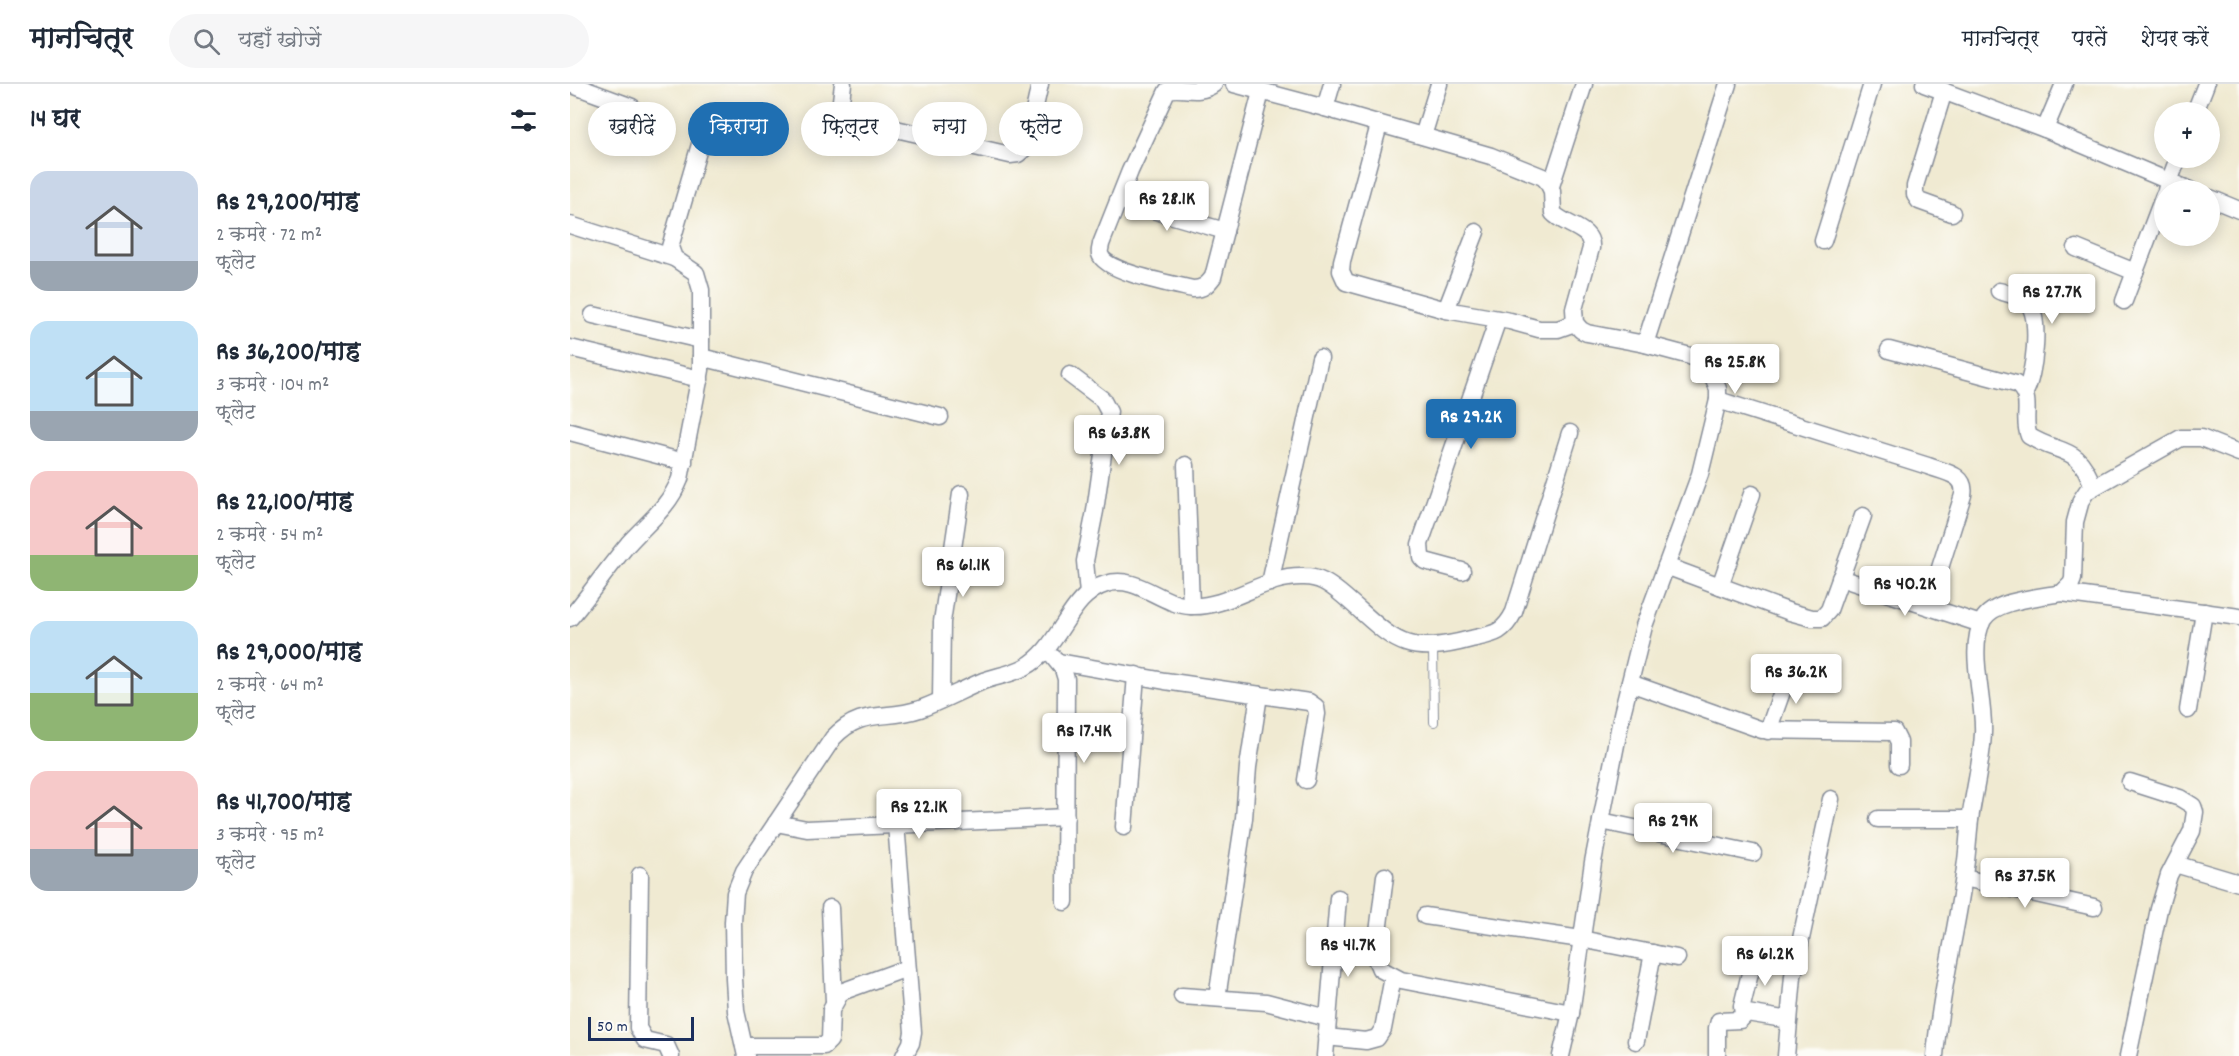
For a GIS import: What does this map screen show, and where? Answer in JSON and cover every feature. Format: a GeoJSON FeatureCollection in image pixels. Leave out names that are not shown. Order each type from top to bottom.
{"type":"FeatureCollection","features":[{"type":"Feature","properties":{"kind":"street"},"geometry":{"type":"LineString","coordinates":[[570,84],[619,102]]}},
{"type":"Feature","properties":{"kind":"street"},"geometry":{"type":"LineString","coordinates":[[843,84],[840,109],[852,119],[1010,155],[1018,154],[1026,147],[1040,84]]}},
{"type":"Feature","properties":{"kind":"street"},"geometry":{"type":"LineString","coordinates":[[1214,84],[1201,90],[1177,86],[1169,88],[1101,244],[1100,254],[1104,261],[1116,268],[1193,289],[1200,289],[1208,284],[1213,277],[1261,92]]}},
{"type":"Feature","properties":{"kind":"street"},"geometry":{"type":"LineString","coordinates":[[1234,84],[1491,156],[1543,177],[1551,186]]}},
{"type":"Feature","properties":{"kind":"street"},"geometry":{"type":"LineString","coordinates":[[1325,108],[1332,84]]}},
{"type":"Feature","properties":{"kind":"street"},"geometry":{"type":"LineString","coordinates":[[1423,136],[1438,84]]}},
{"type":"Feature","properties":{"kind":"street"},"geometry":{"type":"LineString","coordinates":[[1561,1056],[1601,821],[1630,682],[1644,626],[1700,474],[1718,400],[1718,388],[1714,379],[1700,362],[1645,344],[1587,333],[1575,323],[1574,309],[1592,241],[1587,234],[1560,220],[1553,213],[1551,186],[1584,84]]}},
{"type":"Feature","properties":{"kind":"street"},"geometry":{"type":"LineString","coordinates":[[1645,344],[1728,84]]}},
{"type":"Feature","properties":{"kind":"street"},"geometry":{"type":"LineString","coordinates":[[1823,241],[1872,84]]}},
{"type":"Feature","properties":{"kind":"street"},"geometry":{"type":"LineString","coordinates":[[1924,84],[2045,129],[2154,183]]}},
{"type":"Feature","properties":{"kind":"street"},"geometry":{"type":"LineString","coordinates":[[2045,129],[2064,84]]}},
{"type":"Feature","properties":{"kind":"street"},"geometry":{"type":"LineString","coordinates":[[2199,102],[2206,84]]}},
{"type":"Feature","properties":{"kind":"street"},"geometry":{"type":"LineString","coordinates":[[1944,91],[1915,195],[1919,201],[1952,213]]}},
{"type":"Feature","properties":{"kind":"street"},"geometry":{"type":"LineString","coordinates":[[1379,125],[1342,261],[1342,277],[1346,282],[1446,310],[1548,330],[1575,323]]}},
{"type":"Feature","properties":{"kind":"street"},"geometry":{"type":"LineString","coordinates":[[674,258],[671,253],[672,242],[698,156]]}},
{"type":"Feature","properties":{"kind":"street"},"geometry":{"type":"LineString","coordinates":[[1119,200],[1225,231]]}},
{"type":"Feature","properties":{"kind":"street"},"geometry":{"type":"LineString","coordinates":[[2220,202],[2239,210]]}},
{"type":"Feature","properties":{"kind":"street"},"geometry":{"type":"LineString","coordinates":[[2124,301],[2154,221]]}},
{"type":"Feature","properties":{"kind":"street"},"geometry":{"type":"LineString","coordinates":[[570,225],[674,258],[693,270],[700,282],[701,340],[700,379],[684,462],[675,491],[663,510],[629,543],[570,618]]}},
{"type":"Feature","properties":{"kind":"street"},"geometry":{"type":"LineString","coordinates":[[1446,310],[1476,232]]}},
{"type":"Feature","properties":{"kind":"street"},"geometry":{"type":"LineString","coordinates":[[2076,248],[2135,272]]}},
{"type":"Feature","properties":{"kind":"street"},"geometry":{"type":"LineString","coordinates":[[1999,291],[2024,300],[2033,311],[2035,333],[2031,378],[2025,392],[2026,430],[2029,436],[2078,458],[2093,487]]}},
{"type":"Feature","properties":{"kind":"street"},"geometry":{"type":"LineString","coordinates":[[593,315],[701,340]]}},
{"type":"Feature","properties":{"kind":"street"},"geometry":{"type":"LineString","coordinates":[[1462,571],[1425,561],[1421,557],[1420,544],[1498,319]]}},
{"type":"Feature","properties":{"kind":"street"},"geometry":{"type":"LineString","coordinates":[[570,348],[700,379]]}},
{"type":"Feature","properties":{"kind":"street"},"geometry":{"type":"LineString","coordinates":[[1889,350],[2002,379],[2016,384],[2025,392]]}},
{"type":"Feature","properties":{"kind":"street"},"geometry":{"type":"LineString","coordinates":[[701,357],[940,417]]}},
{"type":"Feature","properties":{"kind":"street"},"geometry":{"type":"LineString","coordinates":[[1270,583],[1320,358]]}},
{"type":"Feature","properties":{"kind":"street"},"geometry":{"type":"LineString","coordinates":[[1070,375],[1102,399],[1109,412],[1097,500],[1085,561],[1088,594]]}},
{"type":"Feature","properties":{"kind":"street"},"geometry":{"type":"LineString","coordinates":[[1718,400],[1917,463],[1960,479],[1964,484],[1964,495],[1928,606]]}},
{"type":"Feature","properties":{"kind":"street"},"geometry":{"type":"LineString","coordinates":[[570,432],[684,462]]}},
{"type":"Feature","properties":{"kind":"street"},"geometry":{"type":"LineString","coordinates":[[830,908],[834,1002],[830,1019],[830,1040],[825,1046],[745,1051],[736,1011],[733,905],[735,893],[744,871],[833,738],[844,727],[868,716],[921,709],[994,677],[1026,667],[1046,652],[1088,594],[1103,585],[1127,582],[1169,602],[1191,606],[1213,603],[1270,583],[1303,577],[1324,581],[1386,633],[1411,646],[1433,647],[1497,633],[1510,620],[1570,433]]}},
{"type":"Feature","properties":{"kind":"street"},"geometry":{"type":"LineString","coordinates":[[2062,593],[2073,579],[2074,531],[2081,500],[2087,491],[2181,438],[2202,438],[2239,452]]}},
{"type":"Feature","properties":{"kind":"street"},"geometry":{"type":"LineString","coordinates":[[1186,465],[1191,606]]}},
{"type":"Feature","properties":{"kind":"street"},"geometry":{"type":"LineString","coordinates":[[941,699],[942,622],[961,494]]}},
{"type":"Feature","properties":{"kind":"street"},"geometry":{"type":"LineString","coordinates":[[1720,586],[1752,494]]}},
{"type":"Feature","properties":{"kind":"street"},"geometry":{"type":"LineString","coordinates":[[1666,566],[1790,612],[1818,618],[1826,615],[1829,610],[1863,516]]}},
{"type":"Feature","properties":{"kind":"street"},"geometry":{"type":"LineString","coordinates":[[1840,578],[1981,624]]}},
{"type":"Feature","properties":{"kind":"street"},"geometry":{"type":"LineString","coordinates":[[1935,1056],[1947,969],[1964,878],[1983,732],[1977,654],[1984,618],[1999,607],[2062,593],[2239,617]]}},
{"type":"Feature","properties":{"kind":"street"},"geometry":{"type":"LineString","coordinates":[[2188,710],[2204,612]]}},
{"type":"Feature","properties":{"kind":"street"},"geometry":{"type":"LineString","coordinates":[[1046,652],[1059,662],[1309,702],[1316,706],[1317,714],[1306,780]]}},
{"type":"Feature","properties":{"kind":"street"},"geometry":{"type":"LineString","coordinates":[[1059,662],[1066,679],[1065,902]]}},
{"type":"Feature","properties":{"kind":"street"},"geometry":{"type":"LineString","coordinates":[[1768,731],[1791,666]]}},
{"type":"Feature","properties":{"kind":"street"},"geometry":{"type":"LineString","coordinates":[[1124,827],[1136,675]]}},
{"type":"Feature","properties":{"kind":"street"},"geometry":{"type":"LineString","coordinates":[[1630,682],[1752,728],[1768,731],[1894,732],[1899,742],[1899,765]]}},
{"type":"Feature","properties":{"kind":"street"},"geometry":{"type":"LineString","coordinates":[[1217,998],[1244,818],[1248,767],[1259,694]]}},
{"type":"Feature","properties":{"kind":"street"},"geometry":{"type":"LineString","coordinates":[[2128,1056],[2169,875],[2195,821],[2193,806],[2180,798],[2130,782]]}},
{"type":"Feature","properties":{"kind":"street"},"geometry":{"type":"LineString","coordinates":[[1786,1056],[1793,976],[1831,799]]}},
{"type":"Feature","properties":{"kind":"street"},"geometry":{"type":"LineString","coordinates":[[776,823],[807,829],[1066,817]]}},
{"type":"Feature","properties":{"kind":"street"},"geometry":{"type":"LineString","coordinates":[[1878,819],[1970,819]]}},
{"type":"Feature","properties":{"kind":"street"},"geometry":{"type":"LineString","coordinates":[[1601,821],[1753,853]]}},
{"type":"Feature","properties":{"kind":"street"},"geometry":{"type":"LineString","coordinates":[[896,824],[913,1032],[911,1043],[904,1056]]}},
{"type":"Feature","properties":{"kind":"street"},"geometry":{"type":"LineString","coordinates":[[2175,864],[2239,884]]}},
{"type":"Feature","properties":{"kind":"street"},"geometry":{"type":"LineString","coordinates":[[640,875],[638,1028],[645,1040],[666,1045],[671,1056]]}},
{"type":"Feature","properties":{"kind":"street"},"geometry":{"type":"LineString","coordinates":[[1385,876],[1375,957],[1380,969],[1401,980],[1570,1013]]}},
{"type":"Feature","properties":{"kind":"street"},"geometry":{"type":"LineString","coordinates":[[1964,878],[2094,907]]}},
{"type":"Feature","properties":{"kind":"street"},"geometry":{"type":"LineString","coordinates":[[1325,1056],[1338,898]]}},
{"type":"Feature","properties":{"kind":"street"},"geometry":{"type":"LineString","coordinates":[[1425,916],[1581,939],[1677,958]]}},
{"type":"Feature","properties":{"kind":"street"},"geometry":{"type":"LineString","coordinates":[[1636,1041],[1653,953]]}},
{"type":"Feature","properties":{"kind":"street"},"geometry":{"type":"LineString","coordinates":[[1717,1056],[1719,1021],[1740,1020],[1743,1015],[1754,957]]}},
{"type":"Feature","properties":{"kind":"street"},"geometry":{"type":"LineString","coordinates":[[834,1002],[838,995],[846,989],[907,968]]}},
{"type":"Feature","properties":{"kind":"street"},"geometry":{"type":"LineString","coordinates":[[1326,1037],[1366,1041],[1382,1035],[1393,976]]}},
{"type":"Feature","properties":{"kind":"street"},"geometry":{"type":"LineString","coordinates":[[1182,996],[1266,1002],[1327,1018]]}},
{"type":"Feature","properties":{"kind":"street"},"geometry":{"type":"LineString","coordinates":[[1743,1015],[1750,1013],[1789,1020]]}},
{"type":"Feature","properties":{"kind":"lane"},"geometry":{"type":"LineString","coordinates":[[1433,647],[1434,722]]}}]}
